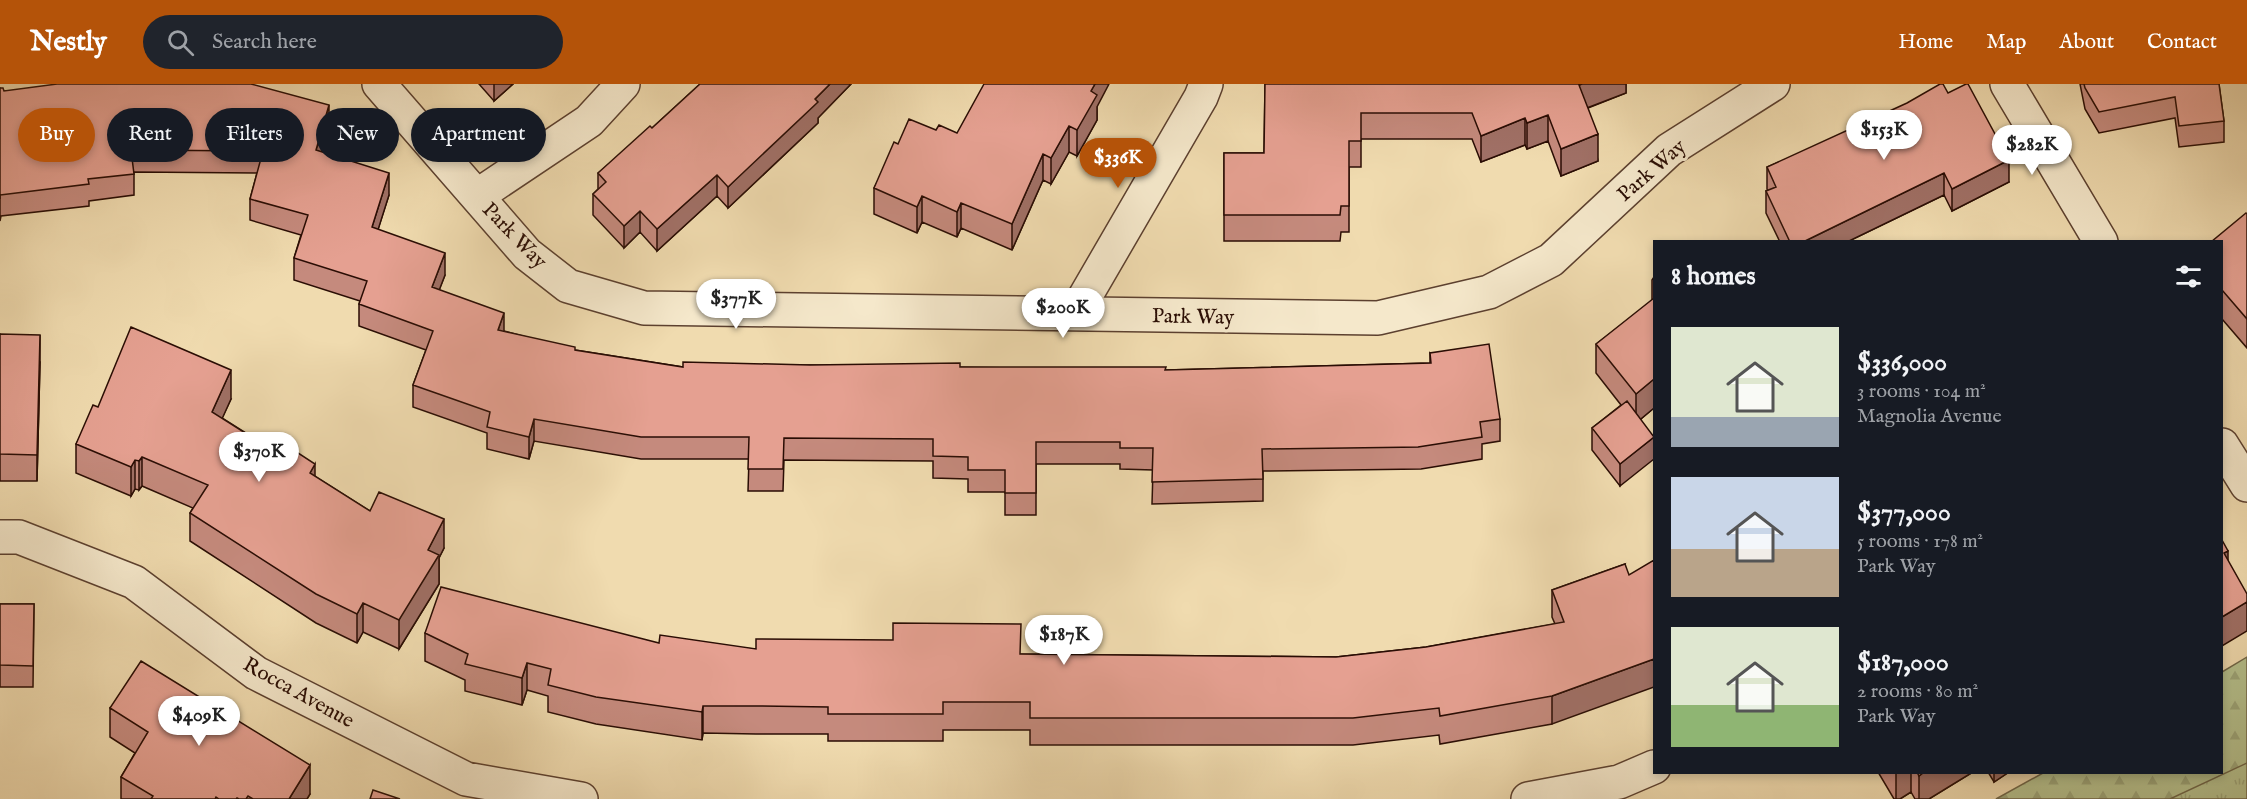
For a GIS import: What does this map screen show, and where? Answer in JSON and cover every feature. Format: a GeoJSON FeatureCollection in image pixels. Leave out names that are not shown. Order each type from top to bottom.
{"type":"FeatureCollection","features":[{"type":"Feature","properties":{"kind":"street","name":"Park Way"},"geometry":{"type":"LineString","coordinates":[[379,84],[527,254],[568,286],[644,308],[1378,318],[1488,292],[1551,260],[1669,150],[1773,84]]}},
{"type":"Feature","properties":{"kind":"street"},"geometry":{"type":"LineString","coordinates":[[477,196],[589,121],[622,84]]}},
{"type":"Feature","properties":{"kind":"street"},"geometry":{"type":"LineString","coordinates":[[1075,314],[1201,97],[1206,84]]}},
{"type":"Feature","properties":{"kind":"street"},"geometry":{"type":"LineString","coordinates":[[2007,84],[2100,240]]}},
{"type":"Feature","properties":{"kind":"street"},"geometry":{"type":"LineString","coordinates":[[2223,444],[2247,444]]}},
{"type":"Feature","properties":{"kind":"street"},"geometry":{"type":"LineString","coordinates":[[2223,446],[2247,485]]}},
{"type":"Feature","properties":{"kind":"street","name":"Rocca Avenue"},"geometry":{"type":"LineString","coordinates":[[0,537],[20,537],[134,582],[256,673],[466,779],[581,799]]}},
{"type":"Feature","properties":{"kind":"street"},"geometry":{"type":"LineString","coordinates":[[1528,799],[1618,782],[1653,767]]}},
{"type":"Feature","properties":{"kind":"green space"},"geometry":{"type":"Polygon","coordinates":[[[2247,657],[2247,799],[1996,799],[2041,774],[2223,774],[2223,671],[2247,657]]]}},
{"type":"Feature","properties":{"kind":"green space"},"geometry":{"type":"Polygon","coordinates":[[[2247,763],[2247,799],[2170,799],[2247,763]]]}},
{"type":"Feature","properties":{"kind":"building"},"geometry":{"type":"Polygon","coordinates":[[[57,84],[251,84],[329,105],[328,108],[316,108],[316,162],[354,162],[389,173],[372,227],[445,253],[432,287],[504,313],[498,330],[575,347],[575,350],[683,367],[683,362],[810,365],[960,363],[960,367],[1166,367],[1165,370],[1431,363],[1430,353],[1489,344],[1500,419],[1480,422],[1482,437],[1418,447],[1421,447],[1262,449],[1263,479],[1152,482],[1153,448],[1120,448],[1120,442],[1036,442],[1036,493],[1005,493],[1005,470],[968,470],[968,457],[933,456],[933,439],[784,438],[783,469],[748,469],[749,437],[641,437],[534,419],[529,437],[487,427],[490,412],[413,385],[433,331],[359,304],[367,281],[294,258],[308,215],[250,199],[260,162],[304,162],[304,108],[205,108],[205,151],[193,150],[193,108],[107,108],[107,162],[132,162],[134,174],[88,179],[89,184],[0,195],[0,88],[4,91],[57,84]]]}},
{"type":"Feature","properties":{"kind":"building"},"geometry":{"type":"Polygon","coordinates":[[[700,84],[830,84],[815,99],[818,102],[728,187],[717,175],[657,229],[640,211],[624,226],[593,194],[606,182],[598,173],[700,84]]]}},
{"type":"Feature","properties":{"kind":"building"},"geometry":{"type":"Polygon","coordinates":[[[984,84],[1095,84],[1091,91],[1097,95],[1077,130],[1069,126],[1051,158],[1043,154],[1012,224],[961,203],[957,212],[922,196],[917,207],[874,188],[894,142],[898,144],[909,119],[936,130],[939,125],[957,133],[984,84]]]}},
{"type":"Feature","properties":{"kind":"building"},"geometry":{"type":"Polygon","coordinates":[[[1265,84],[1582,84],[1579,85],[1598,134],[1561,149],[1548,115],[1527,123],[1525,118],[1481,136],[1472,113],[1361,113],[1361,141],[1349,141],[1349,206],[1341,206],[1340,215],[1224,215],[1224,153],[1264,153],[1265,84]]]}},
{"type":"Feature","properties":{"kind":"building"},"geometry":{"type":"Polygon","coordinates":[[[1940,84],[1943,84],[1948,93],[1968,84],[2009,160],[1952,189],[1944,173],[1807,240],[1789,240],[1766,191],[1776,187],[1767,167],[1907,103],[1940,84]]]}},
{"type":"Feature","properties":{"kind":"building"},"geometry":{"type":"Polygon","coordinates":[[[2084,84],[2219,84],[2224,121],[2179,126],[2175,97],[2099,112],[2084,84]]]}},
{"type":"Feature","properties":{"kind":"building"},"geometry":{"type":"Polygon","coordinates":[[[2247,214],[2247,319],[2223,291],[2223,240],[2213,240],[2247,214]]]}},
{"type":"Feature","properties":{"kind":"building"},"geometry":{"type":"Polygon","coordinates":[[[1653,299],[1653,380],[1636,394],[1596,344],[1653,299]]]}},
{"type":"Feature","properties":{"kind":"building"},"geometry":{"type":"Polygon","coordinates":[[[131,327],[231,370],[212,412],[280,455],[286,445],[315,464],[310,473],[370,511],[379,492],[444,519],[428,550],[439,555],[399,620],[363,603],[357,614],[316,594],[190,513],[208,485],[142,457],[139,461],[135,460],[131,467],[76,444],[93,405],[98,407],[131,327]]]}},
{"type":"Feature","properties":{"kind":"building"},"geometry":{"type":"Polygon","coordinates":[[[0,334],[40,335],[37,455],[0,454],[0,334]]]}},
{"type":"Feature","properties":{"kind":"building"},"geometry":{"type":"Polygon","coordinates":[[[1627,401],[1653,438],[1620,464],[1592,428],[1627,401]]]}},
{"type":"Feature","properties":{"kind":"building"},"geometry":{"type":"Polygon","coordinates":[[[2223,542],[2228,551],[2224,553],[2247,594],[2247,602],[2223,616],[2223,542]]]}},
{"type":"Feature","properties":{"kind":"building"},"geometry":{"type":"Polygon","coordinates":[[[1653,561],[1653,659],[1552,696],[1440,716],[1439,708],[1353,718],[1030,718],[1030,702],[943,702],[943,714],[828,714],[828,707],[756,706],[703,706],[702,712],[596,697],[548,685],[551,669],[527,663],[522,678],[465,664],[468,654],[425,633],[441,587],[659,643],[660,635],[756,649],[756,639],[893,640],[893,623],[1021,624],[1020,654],[1336,657],[1426,647],[1564,622],[1552,590],[1625,564],[1629,575],[1653,561]]]}},
{"type":"Feature","properties":{"kind":"building"},"geometry":{"type":"Polygon","coordinates":[[[0,604],[34,604],[33,666],[0,665],[0,604]]]}},
{"type":"Feature","properties":{"kind":"building"},"geometry":{"type":"Polygon","coordinates":[[[141,661],[310,765],[289,799],[253,799],[248,796],[246,799],[216,797],[215,799],[151,799],[153,796],[121,777],[148,732],[110,708],[141,661]]]}},
{"type":"Feature","properties":{"kind":"building"},"geometry":{"type":"Polygon","coordinates":[[[373,790],[400,799],[370,799],[373,790]]]}}]}
